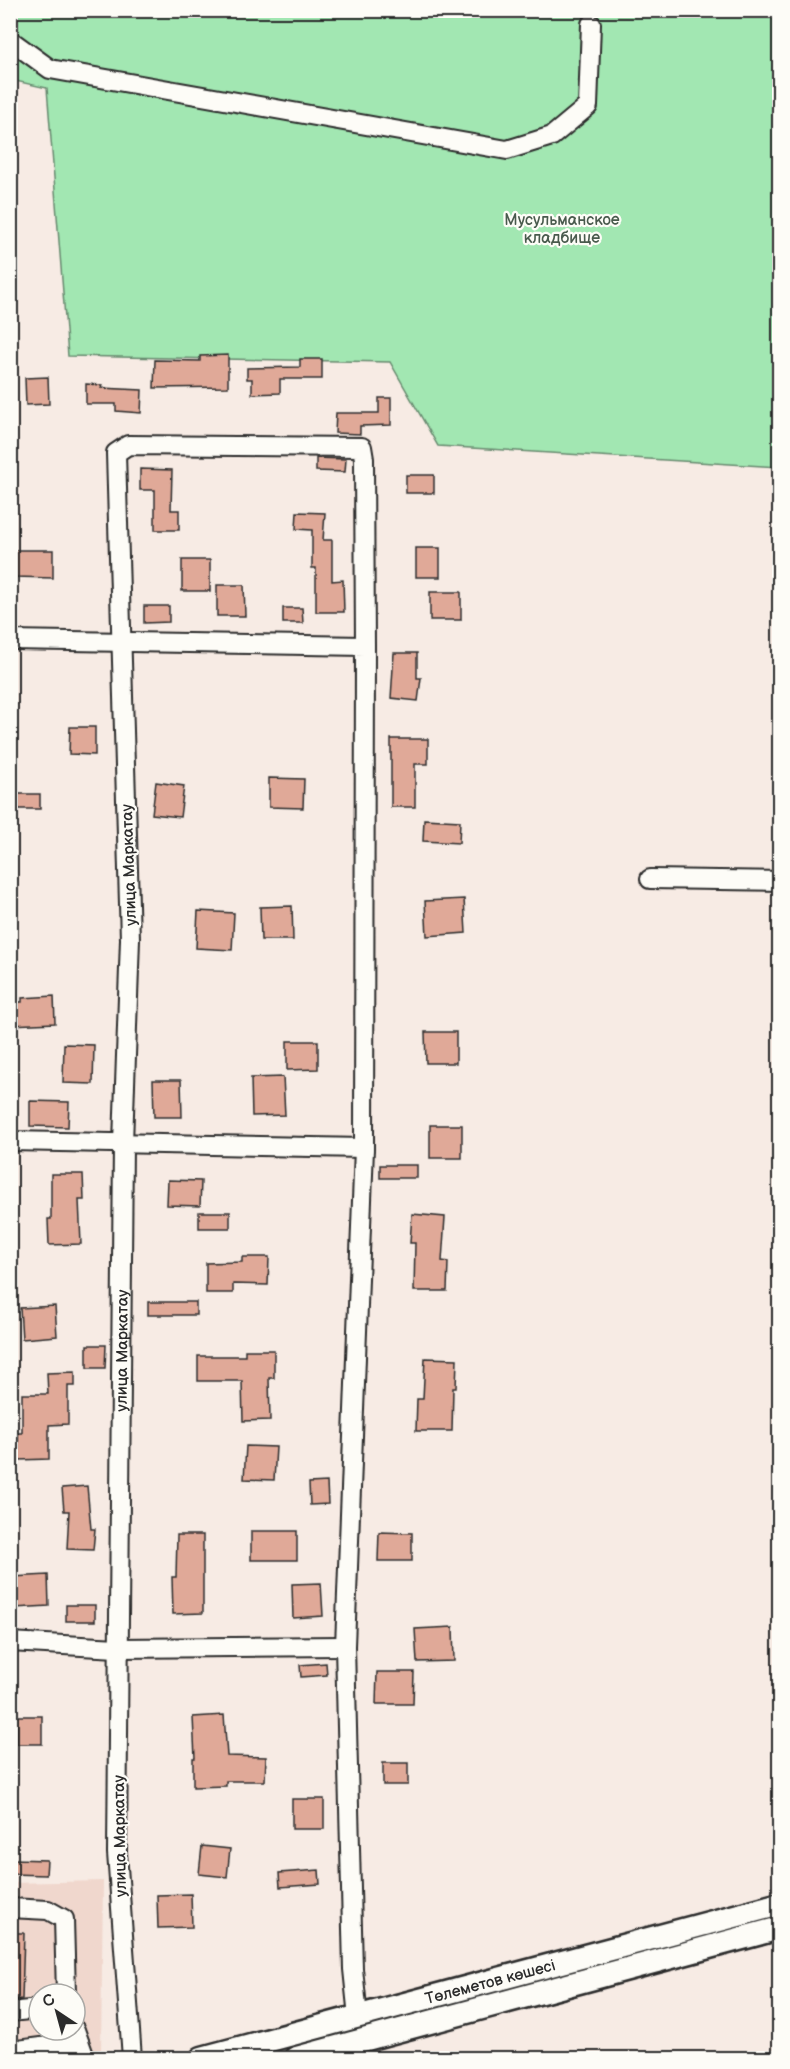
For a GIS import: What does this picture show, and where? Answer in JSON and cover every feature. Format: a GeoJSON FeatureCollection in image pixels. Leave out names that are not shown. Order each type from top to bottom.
{"type":"FeatureCollection","features":[{"type":"Feature","properties":{"kind":"main road","name":"Төлеметов көшесі"},"geometry":{"type":"LineString","coordinates":[[202,2058],[780,1904]]}},
{"type":"Feature","properties":{"kind":"main road","name":"Төлеметов көшесі"},"geometry":{"type":"LineString","coordinates":[[296,2058],[780,1928]]}},
{"type":"Feature","properties":{"kind":"street"},"geometry":{"type":"LineString","coordinates":[[10,40],[50,69],[507,150],[552,136],[588,106],[591,24]]}},
{"type":"Feature","properties":{"kind":"street","name":"улица Маркатау"},"geometry":{"type":"LineString","coordinates":[[132,2058],[117,1853],[123,1143],[130,939],[116,453],[128,445],[362,447],[364,459],[365,646]]}},
{"type":"Feature","properties":{"kind":"street"},"geometry":{"type":"LineString","coordinates":[[10,640],[365,646],[364,1148],[345,1646],[352,1969],[358,2017]]}},
{"type":"Feature","properties":{"kind":"street"},"geometry":{"type":"LineString","coordinates":[[650,879],[780,881]]}},
{"type":"Feature","properties":{"kind":"street"},"geometry":{"type":"LineString","coordinates":[[10,1142],[364,1148]]}},
{"type":"Feature","properties":{"kind":"street"},"geometry":{"type":"LineString","coordinates":[[10,1642],[117,1648],[345,1646]]}},
{"type":"Feature","properties":{"kind":"street"},"geometry":{"type":"LineString","coordinates":[[10,1908],[48,1910],[64,1919],[66,1982]]}},
{"type":"Feature","properties":{"kind":"street"},"geometry":{"type":"LineString","coordinates":[[10,2012],[27,2010]]}},
{"type":"Feature","properties":{"kind":"street"},"geometry":{"type":"LineString","coordinates":[[10,2051],[80,2044]]}},
{"type":"Feature","properties":{"kind":"shaded area"},"geometry":{"type":"Polygon","coordinates":[[[103,1881],[101,2055],[87,2058],[11,2058],[10,1883],[103,1881]]]}},
{"type":"Feature","properties":{"kind":"green space","name":"Мусульманское кладбище"},"geometry":{"type":"Polygon","coordinates":[[[10,11],[779,11],[779,467],[438,446],[390,362],[68,356],[47,88],[11,80],[10,11]]]}},
{"type":"Feature","properties":{"kind":"building"},"geometry":{"type":"Polygon","coordinates":[[[228,355],[228,387],[154,388],[155,360],[200,361],[200,356],[228,355]]]}},
{"type":"Feature","properties":{"kind":"building"},"geometry":{"type":"Polygon","coordinates":[[[300,359],[322,359],[322,379],[280,379],[280,393],[252,394],[252,379],[247,379],[247,368],[300,367],[300,359]]]}},
{"type":"Feature","properties":{"kind":"building"},"geometry":{"type":"Polygon","coordinates":[[[48,377],[49,404],[26,405],[25,378],[48,377]]]}},
{"type":"Feature","properties":{"kind":"building"},"geometry":{"type":"Polygon","coordinates":[[[86,384],[102,385],[101,388],[142,390],[141,413],[116,411],[116,404],[86,404],[86,384]]]}},
{"type":"Feature","properties":{"kind":"building"},"geometry":{"type":"Polygon","coordinates":[[[379,398],[391,398],[391,425],[360,426],[360,434],[335,433],[336,413],[379,413],[379,398]]]}},
{"type":"Feature","properties":{"kind":"building"},"geometry":{"type":"Polygon","coordinates":[[[316,458],[346,459],[345,472],[316,471],[316,458]]]}},
{"type":"Feature","properties":{"kind":"building"},"geometry":{"type":"Polygon","coordinates":[[[140,469],[172,470],[171,510],[179,510],[179,530],[155,530],[155,490],[140,490],[140,469]]]}},
{"type":"Feature","properties":{"kind":"building"},"geometry":{"type":"Polygon","coordinates":[[[406,475],[434,475],[434,493],[406,493],[406,475]]]}},
{"type":"Feature","properties":{"kind":"building"},"geometry":{"type":"Polygon","coordinates":[[[297,512],[325,513],[323,540],[332,540],[332,581],[343,580],[344,612],[316,612],[316,568],[312,568],[312,530],[296,529],[297,512]]]}},
{"type":"Feature","properties":{"kind":"building"},"geometry":{"type":"Polygon","coordinates":[[[416,548],[440,548],[440,577],[416,577],[416,548]]]}},
{"type":"Feature","properties":{"kind":"building"},"geometry":{"type":"Polygon","coordinates":[[[15,550],[53,550],[53,578],[15,577],[15,550]]]}},
{"type":"Feature","properties":{"kind":"building"},"geometry":{"type":"Polygon","coordinates":[[[182,560],[210,560],[210,591],[182,591],[182,560]]]}},
{"type":"Feature","properties":{"kind":"building"},"geometry":{"type":"Polygon","coordinates":[[[217,585],[244,585],[245,616],[217,616],[217,585]]]}},
{"type":"Feature","properties":{"kind":"building"},"geometry":{"type":"Polygon","coordinates":[[[430,592],[461,592],[461,620],[430,620],[430,592]]]}},
{"type":"Feature","properties":{"kind":"building"},"geometry":{"type":"Polygon","coordinates":[[[144,606],[169,606],[169,622],[144,623],[144,606]]]}},
{"type":"Feature","properties":{"kind":"building"},"geometry":{"type":"Polygon","coordinates":[[[283,608],[302,608],[303,623],[283,623],[283,608]]]}},
{"type":"Feature","properties":{"kind":"building"},"geometry":{"type":"Polygon","coordinates":[[[394,653],[417,653],[417,678],[421,678],[418,701],[391,698],[394,653]]]}},
{"type":"Feature","properties":{"kind":"building"},"geometry":{"type":"Polygon","coordinates":[[[70,727],[95,727],[95,755],[69,754],[70,727]]]}},
{"type":"Feature","properties":{"kind":"building"},"geometry":{"type":"Polygon","coordinates":[[[391,739],[428,739],[428,764],[415,764],[415,807],[391,807],[391,739]]]}},
{"type":"Feature","properties":{"kind":"building"},"geometry":{"type":"Polygon","coordinates":[[[269,778],[304,779],[303,808],[269,807],[269,778]]]}},
{"type":"Feature","properties":{"kind":"building"},"geometry":{"type":"Polygon","coordinates":[[[156,782],[184,786],[180,817],[152,814],[156,782]]]}},
{"type":"Feature","properties":{"kind":"building"},"geometry":{"type":"Polygon","coordinates":[[[15,794],[40,794],[40,809],[16,809],[15,794]]]}},
{"type":"Feature","properties":{"kind":"building"},"geometry":{"type":"Polygon","coordinates":[[[424,819],[460,821],[459,843],[423,841],[424,819]]]}},
{"type":"Feature","properties":{"kind":"building"},"geometry":{"type":"Polygon","coordinates":[[[464,899],[466,933],[427,936],[425,901],[464,899]]]}},
{"type":"Feature","properties":{"kind":"building"},"geometry":{"type":"Polygon","coordinates":[[[292,906],[293,940],[261,940],[260,907],[292,906]]]}},
{"type":"Feature","properties":{"kind":"building"},"geometry":{"type":"Polygon","coordinates":[[[198,911],[234,913],[232,950],[196,948],[198,911]]]}},
{"type":"Feature","properties":{"kind":"building"},"geometry":{"type":"Polygon","coordinates":[[[54,996],[55,1023],[10,1025],[10,1002],[22,1002],[22,998],[54,996]]]}},
{"type":"Feature","properties":{"kind":"building"},"geometry":{"type":"Polygon","coordinates":[[[425,1032],[456,1032],[456,1063],[426,1063],[425,1032]]]}},
{"type":"Feature","properties":{"kind":"building"},"geometry":{"type":"Polygon","coordinates":[[[287,1041],[318,1041],[318,1069],[287,1070],[287,1041]]]}},
{"type":"Feature","properties":{"kind":"building"},"geometry":{"type":"Polygon","coordinates":[[[64,1044],[94,1045],[93,1084],[63,1083],[64,1044]]]}},
{"type":"Feature","properties":{"kind":"building"},"geometry":{"type":"Polygon","coordinates":[[[283,1077],[285,1115],[252,1116],[251,1078],[283,1077]]]}},
{"type":"Feature","properties":{"kind":"building"},"geometry":{"type":"Polygon","coordinates":[[[153,1080],[181,1080],[182,1117],[154,1117],[153,1080]]]}},
{"type":"Feature","properties":{"kind":"building"},"geometry":{"type":"Polygon","coordinates":[[[30,1101],[69,1102],[68,1127],[30,1126],[30,1101]]]}},
{"type":"Feature","properties":{"kind":"building"},"geometry":{"type":"Polygon","coordinates":[[[430,1125],[462,1125],[462,1158],[430,1158],[430,1125]]]}},
{"type":"Feature","properties":{"kind":"building"},"geometry":{"type":"Polygon","coordinates":[[[380,1165],[417,1165],[417,1178],[380,1178],[380,1165]]]}},
{"type":"Feature","properties":{"kind":"building"},"geometry":{"type":"Polygon","coordinates":[[[51,1174],[83,1174],[84,1200],[79,1200],[81,1244],[49,1245],[51,1174]]]}},
{"type":"Feature","properties":{"kind":"building"},"geometry":{"type":"Polygon","coordinates":[[[168,1180],[201,1181],[200,1206],[167,1205],[168,1180]]]}},
{"type":"Feature","properties":{"kind":"building"},"geometry":{"type":"Polygon","coordinates":[[[199,1212],[230,1212],[230,1228],[199,1228],[199,1212]]]}},
{"type":"Feature","properties":{"kind":"building"},"geometry":{"type":"Polygon","coordinates":[[[412,1214],[445,1217],[442,1261],[448,1262],[447,1291],[414,1291],[415,1243],[410,1243],[412,1214]]]}},
{"type":"Feature","properties":{"kind":"building"},"geometry":{"type":"Polygon","coordinates":[[[242,1257],[269,1257],[268,1285],[233,1284],[233,1293],[206,1293],[206,1263],[242,1262],[242,1257]]]}},
{"type":"Feature","properties":{"kind":"building"},"geometry":{"type":"Polygon","coordinates":[[[148,1302],[196,1302],[196,1315],[148,1315],[148,1302]]]}},
{"type":"Feature","properties":{"kind":"building"},"geometry":{"type":"Polygon","coordinates":[[[55,1306],[57,1336],[22,1339],[20,1308],[55,1306]]]}},
{"type":"Feature","properties":{"kind":"building"},"geometry":{"type":"Polygon","coordinates":[[[87,1345],[106,1345],[105,1368],[87,1368],[87,1345]]]}},
{"type":"Feature","properties":{"kind":"building"},"geometry":{"type":"Polygon","coordinates":[[[245,1350],[274,1350],[274,1378],[269,1378],[270,1420],[243,1421],[242,1381],[198,1381],[198,1356],[245,1356],[245,1350]]]}},
{"type":"Feature","properties":{"kind":"building"},"geometry":{"type":"Polygon","coordinates":[[[425,1358],[457,1359],[456,1388],[453,1388],[452,1431],[416,1431],[417,1399],[423,1399],[425,1358]]]}},
{"type":"Feature","properties":{"kind":"building"},"geometry":{"type":"Polygon","coordinates":[[[75,1372],[75,1386],[68,1386],[68,1424],[49,1425],[49,1459],[18,1460],[18,1433],[22,1433],[22,1394],[48,1394],[47,1373],[75,1372]]]}},
{"type":"Feature","properties":{"kind":"building"},"geometry":{"type":"Polygon","coordinates":[[[246,1446],[276,1447],[274,1480],[244,1479],[246,1446]]]}},
{"type":"Feature","properties":{"kind":"building"},"geometry":{"type":"Polygon","coordinates":[[[327,1482],[328,1504],[310,1505],[309,1483],[327,1482]]]}},
{"type":"Feature","properties":{"kind":"building"},"geometry":{"type":"Polygon","coordinates":[[[87,1486],[91,1529],[95,1529],[93,1550],[67,1549],[69,1511],[64,1511],[62,1488],[87,1486]]]}},
{"type":"Feature","properties":{"kind":"building"},"geometry":{"type":"Polygon","coordinates":[[[251,1531],[297,1531],[297,1560],[251,1560],[251,1531]]]}},
{"type":"Feature","properties":{"kind":"building"},"geometry":{"type":"Polygon","coordinates":[[[379,1532],[412,1533],[412,1561],[378,1561],[379,1532]]]}},
{"type":"Feature","properties":{"kind":"building"},"geometry":{"type":"Polygon","coordinates":[[[177,1535],[203,1535],[203,1613],[173,1614],[172,1577],[176,1577],[177,1535]]]}},
{"type":"Feature","properties":{"kind":"building"},"geometry":{"type":"Polygon","coordinates":[[[48,1575],[49,1606],[14,1608],[12,1577],[48,1575]]]}},
{"type":"Feature","properties":{"kind":"building"},"geometry":{"type":"Polygon","coordinates":[[[321,1583],[323,1616],[293,1618],[292,1584],[321,1583]]]}},
{"type":"Feature","properties":{"kind":"building"},"geometry":{"type":"Polygon","coordinates":[[[66,1605],[95,1605],[95,1621],[66,1621],[66,1605]]]}},
{"type":"Feature","properties":{"kind":"building"},"geometry":{"type":"Polygon","coordinates":[[[453,1627],[454,1661],[417,1662],[415,1629],[453,1627]]]}},
{"type":"Feature","properties":{"kind":"building"},"geometry":{"type":"Polygon","coordinates":[[[326,1663],[327,1675],[301,1677],[300,1665],[326,1663]]]}},
{"type":"Feature","properties":{"kind":"building"},"geometry":{"type":"Polygon","coordinates":[[[377,1672],[414,1672],[413,1704],[376,1704],[377,1672]]]}},
{"type":"Feature","properties":{"kind":"building"},"geometry":{"type":"Polygon","coordinates":[[[224,1715],[227,1756],[266,1757],[265,1781],[226,1781],[226,1786],[193,1787],[193,1758],[195,1758],[193,1717],[224,1715]]]}},
{"type":"Feature","properties":{"kind":"building"},"geometry":{"type":"Polygon","coordinates":[[[17,1716],[42,1716],[42,1744],[17,1744],[17,1716]]]}},
{"type":"Feature","properties":{"kind":"building"},"geometry":{"type":"Polygon","coordinates":[[[383,1763],[408,1763],[408,1785],[383,1785],[383,1763]]]}},
{"type":"Feature","properties":{"kind":"building"},"geometry":{"type":"Polygon","coordinates":[[[292,1799],[324,1799],[324,1829],[292,1829],[292,1799]]]}},
{"type":"Feature","properties":{"kind":"building"},"geometry":{"type":"Polygon","coordinates":[[[202,1846],[230,1849],[227,1877],[199,1874],[202,1846]]]}},
{"type":"Feature","properties":{"kind":"building"},"geometry":{"type":"Polygon","coordinates":[[[12,1859],[47,1860],[46,1875],[11,1874],[12,1859]]]}},
{"type":"Feature","properties":{"kind":"building"},"geometry":{"type":"Polygon","coordinates":[[[319,1870],[320,1884],[280,1887],[279,1873],[319,1870]]]}},
{"type":"Feature","properties":{"kind":"building"},"geometry":{"type":"Polygon","coordinates":[[[191,1894],[192,1927],[158,1928],[157,1895],[191,1894]]]}},
{"type":"Feature","properties":{"kind":"building"},"geometry":{"type":"Polygon","coordinates":[[[10,1933],[24,1933],[22,1999],[10,2000],[10,1933]]]}}]}
